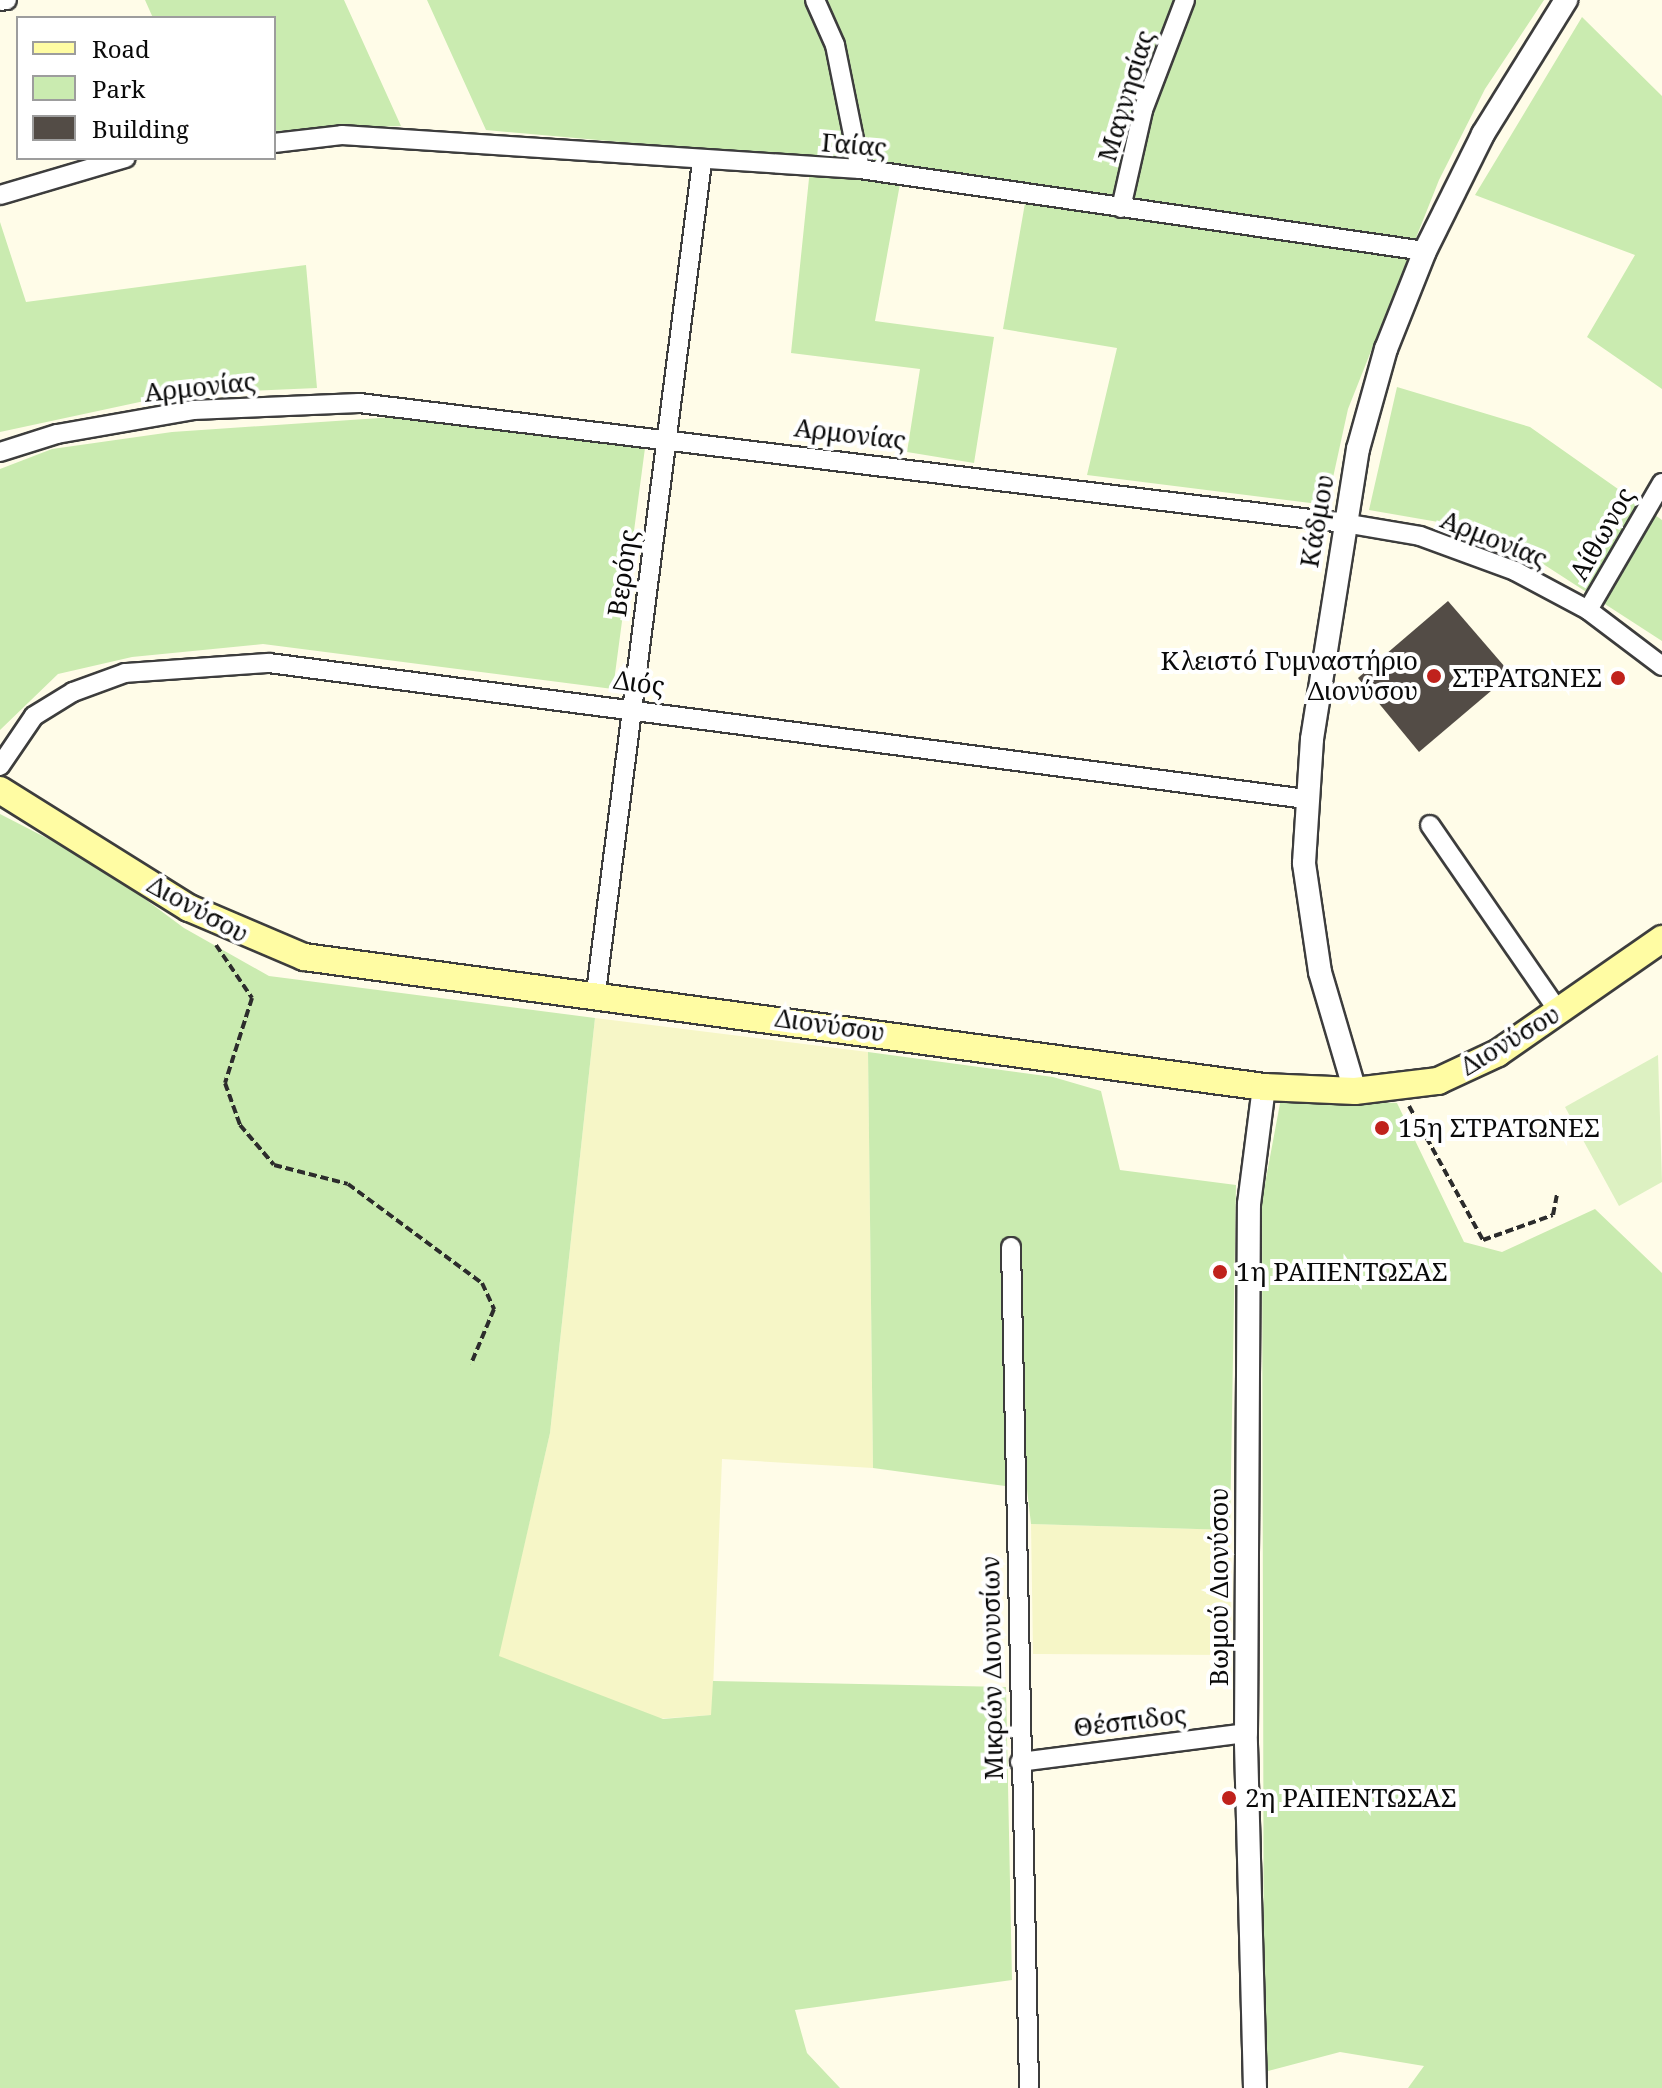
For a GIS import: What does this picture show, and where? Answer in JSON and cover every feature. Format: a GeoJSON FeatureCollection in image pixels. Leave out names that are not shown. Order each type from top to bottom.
{"type":"FeatureCollection","features":[{"type":"Feature","properties":{"kind":"main road","name":"Διονύσου"},"geometry":{"type":"LineString","coordinates":[[0,790],[189,908],[272,948],[340,964],[596,992],[1264,1087],[1355,1091],[1403,1089],[1472,1067],[1559,1012],[1662,939]]}},
{"type":"Feature","properties":{"kind":"street"},"geometry":{"type":"LineString","coordinates":[[0,1],[7,0]]}},
{"type":"Feature","properties":{"kind":"street"},"geometry":{"type":"LineString","coordinates":[[815,0],[838,57],[860,169]]}},
{"type":"Feature","properties":{"kind":"street","name":"Μαγνησίας"},"geometry":{"type":"LineString","coordinates":[[1121,208],[1143,110],[1185,0]]}},
{"type":"Feature","properties":{"kind":"street","name":"Κάδμου"},"geometry":{"type":"LineString","coordinates":[[1355,1091],[1309,919],[1306,799],[1344,523],[1370,399],[1425,251],[1483,134],[1566,0]]}},
{"type":"Feature","properties":{"kind":"street","name":"Γαίας"},"geometry":{"type":"LineString","coordinates":[[276,143],[342,135],[702,162],[860,169],[1425,251]]}},
{"type":"Feature","properties":{"kind":"street"},"geometry":{"type":"LineString","coordinates":[[0,195],[119,160]]}},
{"type":"Feature","properties":{"kind":"street","name":"Βερόης"},"geometry":{"type":"LineString","coordinates":[[596,992],[702,162]]}},
{"type":"Feature","properties":{"kind":"street","name":"Αρμονίας"},"geometry":{"type":"LineString","coordinates":[[0,452],[57,434],[193,410],[283,404],[438,408],[1344,523],[1420,536],[1515,571],[1588,610],[1662,666]]}},
{"type":"Feature","properties":{"kind":"street","name":"Αίθωνος"},"geometry":{"type":"LineString","coordinates":[[1588,610],[1662,483]]}},
{"type":"Feature","properties":{"kind":"street","name":"Διός"},"geometry":{"type":"LineString","coordinates":[[0,766],[34,716],[73,692],[125,673],[269,663],[631,708],[1306,799]]}},
{"type":"Feature","properties":{"kind":"street"},"geometry":{"type":"LineString","coordinates":[[1430,825],[1559,1012]]}},
{"type":"Feature","properties":{"kind":"street","name":"Βωμού Διονύσου"},"geometry":{"type":"LineString","coordinates":[[1255,2088],[1246,1733],[1249,1204],[1264,1087]]}},
{"type":"Feature","properties":{"kind":"street","name":"Μικρών Διονυσίων"},"geometry":{"type":"LineString","coordinates":[[1011,1247],[1029,2088]]}},
{"type":"Feature","properties":{"kind":"street","name":"Θέσπιδος"},"geometry":{"type":"LineString","coordinates":[[1020,1762],[1246,1733]]}},
{"type":"Feature","properties":{"kind":"path"},"geometry":{"type":"LineString","coordinates":[[212,940],[252,998],[225,1083],[240,1125],[274,1165],[348,1184],[482,1283],[494,1309],[471,1364]]}},
{"type":"Feature","properties":{"kind":"path"},"geometry":{"type":"LineString","coordinates":[[1403,1089],[1461,1211],[1483,1240],[1553,1215],[1557,1194]]}},
{"type":"Feature","properties":{"kind":"green space"},"geometry":{"type":"Polygon","coordinates":[[[145,0],[344,0],[401,126],[276,131],[276,16],[152,16],[145,0]]]}},
{"type":"Feature","properties":{"kind":"green space"},"geometry":{"type":"Polygon","coordinates":[[[427,0],[1544,0],[1485,89],[1439,180],[1348,409],[1327,505],[1087,475],[1117,348],[1003,329],[1028,186],[902,173],[875,321],[994,337],[974,463],[907,452],[920,369],[791,353],[811,159],[486,130],[427,0]]]}},
{"type":"Feature","properties":{"kind":"green space"},"geometry":{"type":"Polygon","coordinates":[[[1582,17],[1662,96],[1662,389],[1587,337],[1635,255],[1475,195],[1582,17]]]}},
{"type":"Feature","properties":{"kind":"green space"},"geometry":{"type":"Polygon","coordinates":[[[0,222],[26,302],[306,265],[317,388],[177,394],[0,432],[0,222]]]}},
{"type":"Feature","properties":{"kind":"green space"},"geometry":{"type":"Polygon","coordinates":[[[1397,387],[1530,427],[1662,520],[1662,641],[1540,562],[1444,523],[1369,510],[1397,387]]]}},
{"type":"Feature","properties":{"kind":"green space"},"geometry":{"type":"Polygon","coordinates":[[[395,417],[645,448],[613,689],[263,644],[132,657],[58,674],[0,730],[0,469],[52,449],[172,432],[395,417]]]}},
{"type":"Feature","properties":{"kind":"green space"},"geometry":{"type":"Polygon","coordinates":[[[0,814],[99,865],[184,928],[269,976],[595,1018],[550,1433],[499,1656],[663,1719],[711,1715],[713,1681],[1006,1687],[1012,1980],[795,2010],[807,2053],[840,2088],[0,2088],[0,814]]]}},
{"type":"Feature","properties":{"kind":"green space"},"geometry":{"type":"Polygon","coordinates":[[[595,1018],[868,1052],[873,1468],[722,1459],[712,1715],[656,1719],[498,1657],[550,1433],[595,1018]]]}},
{"type":"Feature","properties":{"kind":"green space"},"geometry":{"type":"Polygon","coordinates":[[[868,1052],[1053,1077],[1101,1091],[1120,1170],[1236,1185],[1230,1530],[1031,1524],[1027,1489],[873,1468],[868,1052]]]}},
{"type":"Feature","properties":{"kind":"green space"},"geometry":{"type":"Polygon","coordinates":[[[1658,1055],[1662,1182],[1619,1206],[1565,1107],[1658,1055]]]}},
{"type":"Feature","properties":{"kind":"green space"},"geometry":{"type":"Polygon","coordinates":[[[1281,1098],[1397,1103],[1464,1242],[1502,1252],[1595,1209],[1662,1273],[1662,2088],[1408,2088],[1424,2066],[1340,2052],[1264,2072],[1262,1200],[1281,1098]]]}},
{"type":"Feature","properties":{"kind":"green space"},"geometry":{"type":"Polygon","coordinates":[[[1031,1524],[1230,1530],[1231,1655],[1033,1654],[1031,1524]]]}},
{"type":"Feature","properties":{"kind":"building","name":"Κλειστό Γυμναστήριο Διονύσου"},"geometry":{"type":"Polygon","coordinates":[[[1448,601],[1511,674],[1419,752],[1358,678],[1448,601]]]}},
{"type":"Feature","properties":{"kind":"place","name":"Κλειστό Γυμναστήριο Διονύσου"},"geometry":{"type":"Point","coordinates":[1434,676]}},
{"type":"Feature","properties":{"kind":"place","name":"ΣΤΡΑΤΩΝΕΣ"},"geometry":{"type":"Point","coordinates":[1618,678]}},
{"type":"Feature","properties":{"kind":"place","name":"15η ΣΤΡΑΤΩΝΕΣ"},"geometry":{"type":"Point","coordinates":[1382,1128]}},
{"type":"Feature","properties":{"kind":"place","name":"1η ΡΑΠΕΝΤΩΣΑΣ"},"geometry":{"type":"Point","coordinates":[1220,1272]}},
{"type":"Feature","properties":{"kind":"place","name":"2η ΡΑΠΕΝΤΩΣΑΣ"},"geometry":{"type":"Point","coordinates":[1229,1798]}}]}
